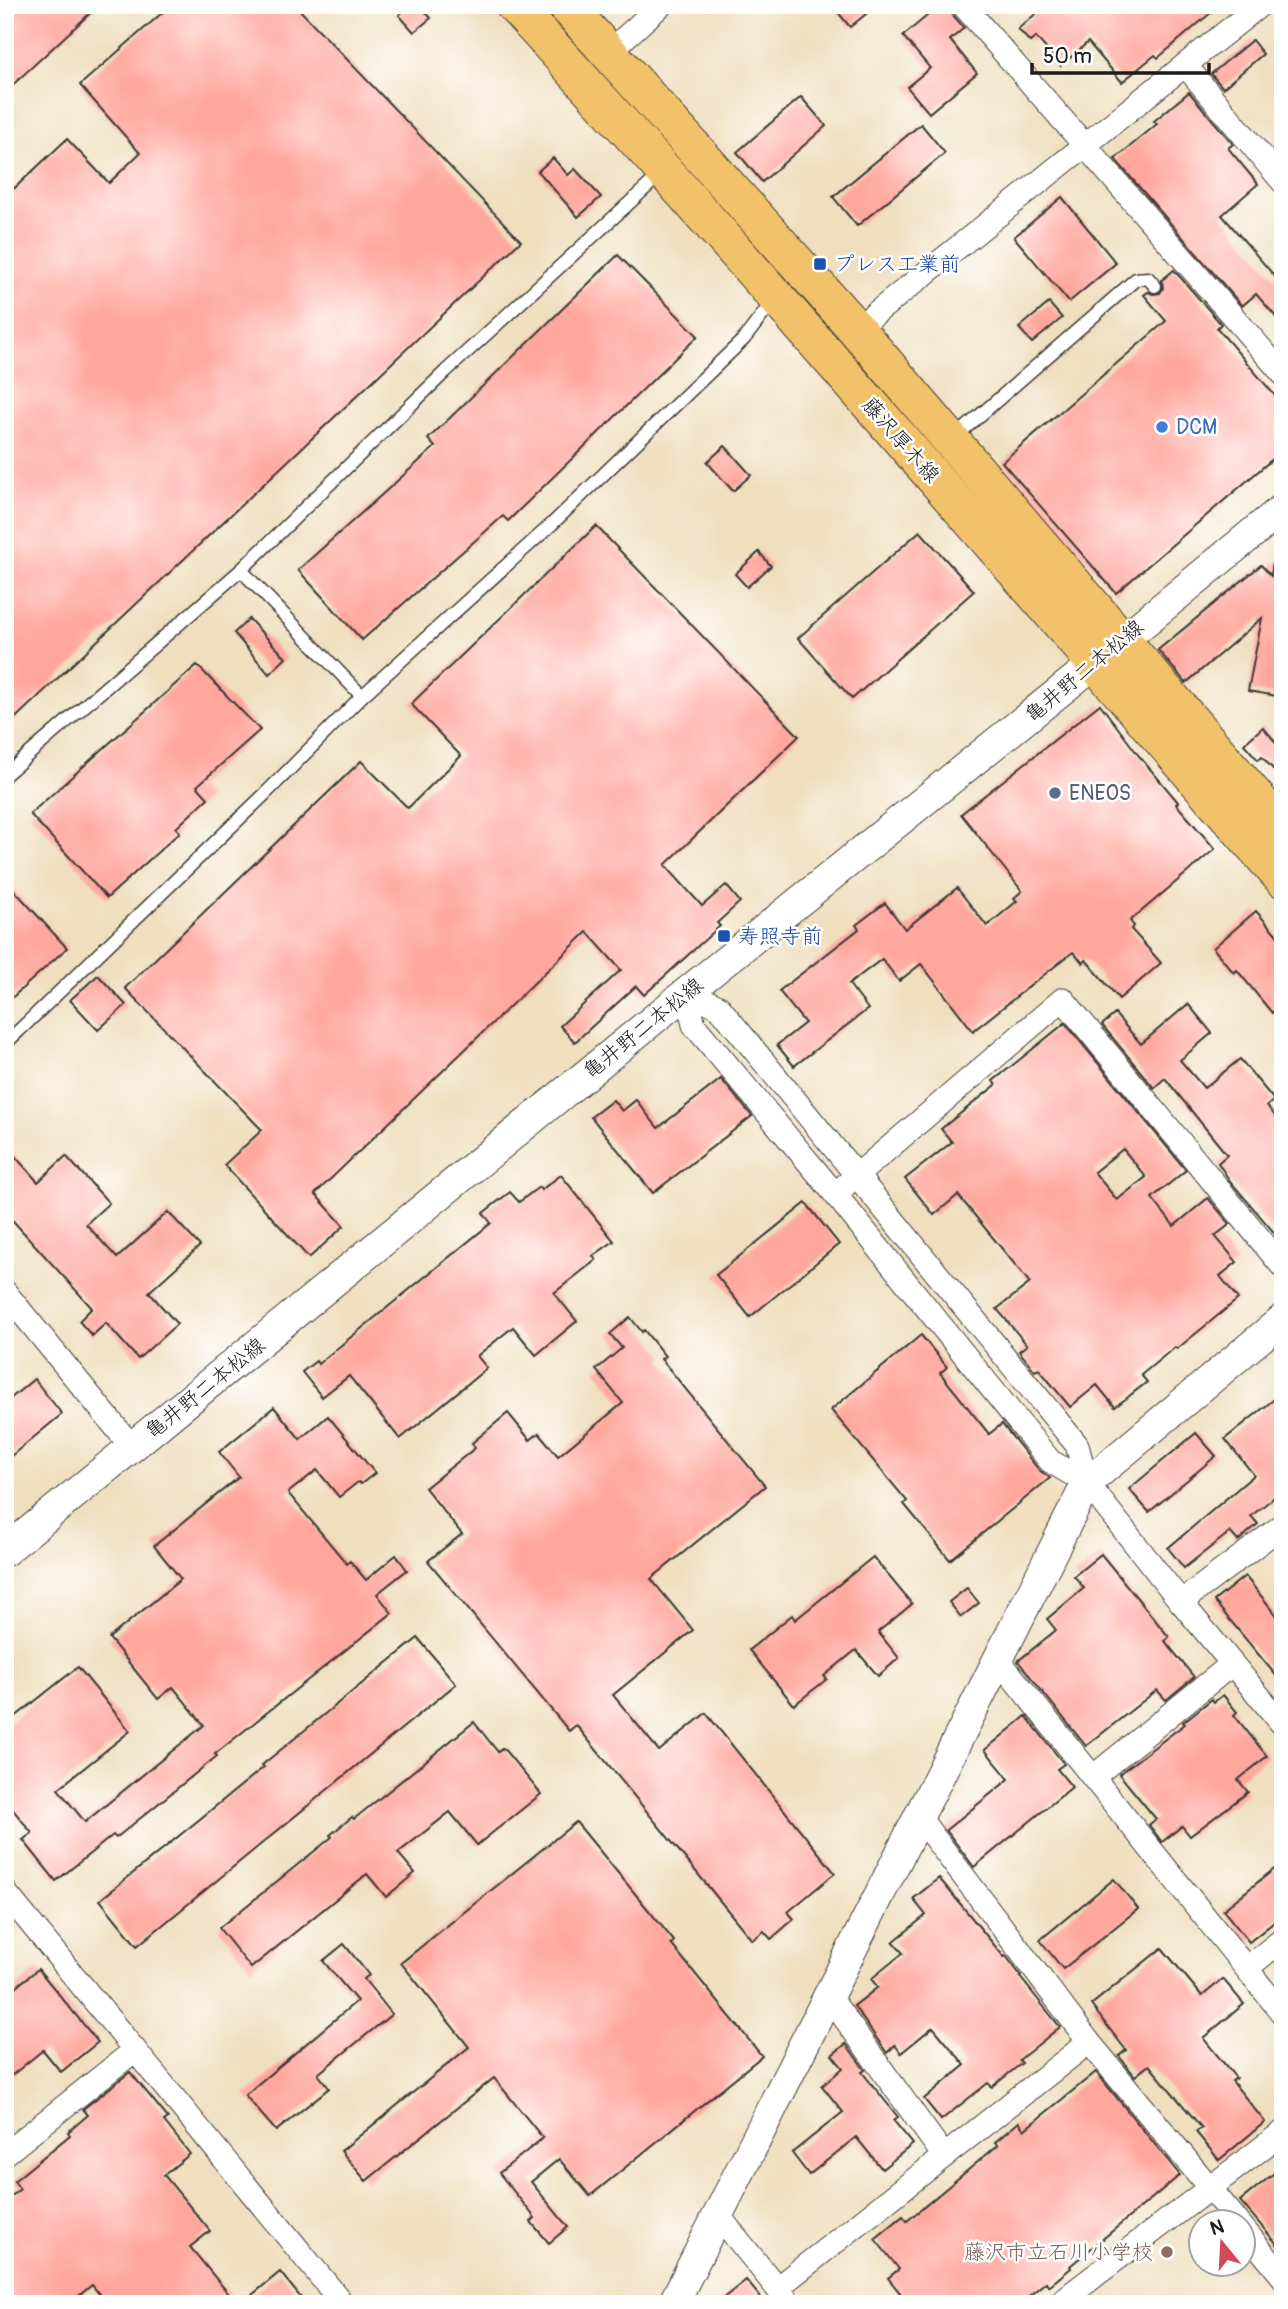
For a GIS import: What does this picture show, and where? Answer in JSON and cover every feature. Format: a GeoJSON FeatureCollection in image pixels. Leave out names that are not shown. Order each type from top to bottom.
{"type":"FeatureCollection","features":[{"type":"Feature","properties":{"kind":"main road","name":"藤沢厚木線"},"geometry":{"type":"LineString","coordinates":[[514,5],[777,297],[1108,652],[1283,829]]}},
{"type":"Feature","properties":{"kind":"main road","name":"藤沢厚木線"},"geometry":{"type":"LineString","coordinates":[[566,5],[856,329],[951,441],[1108,652],[1283,879]]}},
{"type":"Feature","properties":{"kind":"street"},"geometry":{"type":"LineString","coordinates":[[609,52],[661,5]]}},
{"type":"Feature","properties":{"kind":"street"},"geometry":{"type":"LineString","coordinates":[[963,5],[1283,374]]}},
{"type":"Feature","properties":{"kind":"street"},"geometry":{"type":"LineString","coordinates":[[856,329],[1260,5]]}},
{"type":"Feature","properties":{"kind":"street"},"geometry":{"type":"LineString","coordinates":[[1185,65],[1283,182]]}},
{"type":"Feature","properties":{"kind":"street","name":"亀井野二本松線"},"geometry":{"type":"LineString","coordinates":[[5,1551],[687,992],[1281,512]]}},
{"type":"Feature","properties":{"kind":"street"},"geometry":{"type":"LineString","coordinates":[[687,992],[719,1007],[1077,1445],[1087,1483]]}},
{"type":"Feature","properties":{"kind":"street"},"geometry":{"type":"LineString","coordinates":[[687,992],[694,1026],[835,1194],[1050,1461],[1087,1483],[1283,1725]]}},
{"type":"Feature","properties":{"kind":"street"},"geometry":{"type":"LineString","coordinates":[[835,1194],[1063,999],[1283,1267]]}},
{"type":"Feature","properties":{"kind":"street"},"geometry":{"type":"LineString","coordinates":[[5,1292],[132,1447]]}},
{"type":"Feature","properties":{"kind":"street"},"geometry":{"type":"LineString","coordinates":[[673,2304],[1087,1483],[1283,1319]]}},
{"type":"Feature","properties":{"kind":"street"},"geometry":{"type":"LineString","coordinates":[[1181,1602],[1283,1525]]}},
{"type":"Feature","properties":{"kind":"street"},"geometry":{"type":"LineString","coordinates":[[998,1659],[1283,2014]]}},
{"type":"Feature","properties":{"kind":"street"},"geometry":{"type":"LineString","coordinates":[[1093,1777],[1232,1664]]}},
{"type":"Feature","properties":{"kind":"street"},"geometry":{"type":"LineString","coordinates":[[918,1816],[1089,2042],[1227,2208]]}},
{"type":"Feature","properties":{"kind":"street"},"geometry":{"type":"LineString","coordinates":[[5,1892],[343,2304]]}},
{"type":"Feature","properties":{"kind":"street"},"geometry":{"type":"LineString","coordinates":[[1247,1968],[1283,1940]]}},
{"type":"Feature","properties":{"kind":"street"},"geometry":{"type":"LineString","coordinates":[[828,1995],[944,2157]]}},
{"type":"Feature","properties":{"kind":"street"},"geometry":{"type":"LineString","coordinates":[[718,2215],[784,2296],[944,2157],[1089,2042]]}},
{"type":"Feature","properties":{"kind":"street"},"geometry":{"type":"LineString","coordinates":[[5,2154],[135,2050]]}},
{"type":"Feature","properties":{"kind":"street"},"geometry":{"type":"LineString","coordinates":[[1058,2304],[1283,2132]]}},
{"type":"Feature","properties":{"kind":"street"},"geometry":{"type":"LineString","coordinates":[[1256,2244],[1283,2277]]}},
{"type":"Feature","properties":{"kind":"lane"},"geometry":{"type":"LineString","coordinates":[[5,775],[241,570],[446,371],[665,170]]}},
{"type":"Feature","properties":{"kind":"lane"},"geometry":{"type":"LineString","coordinates":[[951,441],[1136,279],[1148,278],[1155,286]]}},
{"type":"Feature","properties":{"kind":"lane"},"geometry":{"type":"LineString","coordinates":[[5,1044],[264,795],[362,696],[552,524],[744,339],[777,297]]}},
{"type":"Feature","properties":{"kind":"lane"},"geometry":{"type":"LineString","coordinates":[[241,570],[362,696]]}},
{"type":"Feature","properties":{"kind":"building"},"geometry":{"type":"Polygon","coordinates":[[[5,5],[99,5],[5,92],[5,5]]]}},
{"type":"Feature","properties":{"kind":"building"},"geometry":{"type":"Polygon","coordinates":[[[171,5],[295,5],[521,241],[5,728],[5,197],[67,139],[109,183],[140,153],[80,85],[171,5]]]}},
{"type":"Feature","properties":{"kind":"building"},"geometry":{"type":"Polygon","coordinates":[[[410,5],[419,5],[431,18],[414,32],[399,15],[410,5]]]}},
{"type":"Feature","properties":{"kind":"building"},"geometry":{"type":"Polygon","coordinates":[[[832,5],[877,5],[850,27],[832,5]]]}},
{"type":"Feature","properties":{"kind":"building"},"geometry":{"type":"Polygon","coordinates":[[[940,5],[949,5],[952,14],[964,28],[950,40],[977,73],[929,113],[907,87],[930,68],[903,36],[940,5]]]}},
{"type":"Feature","properties":{"kind":"building"},"geometry":{"type":"Polygon","coordinates":[[[1046,5],[1220,5],[1158,58],[1155,55],[1122,82],[1088,42],[1061,66],[1036,37],[1030,42],[1018,29],[1046,5]]]}},
{"type":"Feature","properties":{"kind":"building"},"geometry":{"type":"Polygon","coordinates":[[[1252,40],[1263,54],[1223,88],[1211,74],[1252,40]]]}},
{"type":"Feature","properties":{"kind":"building"},"geometry":{"type":"Polygon","coordinates":[[[1189,92],[1233,144],[1228,148],[1258,184],[1222,215],[1283,286],[1283,325],[1256,294],[1242,306],[1115,159],[1157,124],[1154,121],[1189,92]]]}},
{"type":"Feature","properties":{"kind":"building"},"geometry":{"type":"Polygon","coordinates":[[[801,97],[826,126],[762,182],[737,152],[801,97]]]}},
{"type":"Feature","properties":{"kind":"building"},"geometry":{"type":"Polygon","coordinates":[[[921,124],[945,153],[857,226],[833,197],[921,124]]]}},
{"type":"Feature","properties":{"kind":"building"},"geometry":{"type":"Polygon","coordinates":[[[553,158],[568,175],[575,169],[601,197],[578,217],[538,171],[553,158]]]}},
{"type":"Feature","properties":{"kind":"building"},"geometry":{"type":"Polygon","coordinates":[[[1062,197],[1116,263],[1069,302],[1014,237],[1062,197]]]}},
{"type":"Feature","properties":{"kind":"building"},"geometry":{"type":"Polygon","coordinates":[[[618,255],[698,336],[508,521],[503,516],[362,640],[298,570],[435,447],[428,439],[618,255]]]}},
{"type":"Feature","properties":{"kind":"building","name":"DCM"},"geometry":{"type":"Polygon","coordinates":[[[1174,270],[1221,324],[1217,328],[1283,405],[1283,450],[1116,593],[1002,462],[1166,321],[1144,295],[1148,292],[1160,293],[1163,288],[1162,280],[1174,270]]]}},
{"type":"Feature","properties":{"kind":"building"},"geometry":{"type":"Polygon","coordinates":[[[1049,303],[1062,318],[1032,343],[1019,328],[1049,303]]]}},
{"type":"Feature","properties":{"kind":"building"},"geometry":{"type":"Polygon","coordinates":[[[725,446],[751,475],[733,491],[707,462],[725,446]]]}},
{"type":"Feature","properties":{"kind":"building"},"geometry":{"type":"Polygon","coordinates":[[[596,526],[799,736],[665,865],[702,906],[726,885],[740,902],[717,923],[720,926],[644,995],[636,986],[575,1042],[560,1026],[621,970],[587,932],[315,1194],[344,1226],[309,1258],[224,1165],[262,1130],[125,988],[361,761],[408,808],[461,756],[411,704],[596,526]]]}},
{"type":"Feature","properties":{"kind":"building"},"geometry":{"type":"Polygon","coordinates":[[[920,531],[974,591],[852,699],[798,638],[920,531]]]}},
{"type":"Feature","properties":{"kind":"building"},"geometry":{"type":"Polygon","coordinates":[[[759,552],[771,566],[747,587],[735,574],[759,552]]]}},
{"type":"Feature","properties":{"kind":"building"},"geometry":{"type":"Polygon","coordinates":[[[1273,561],[1283,561],[1283,697],[1248,691],[1262,618],[1186,683],[1158,650],[1261,565],[1271,576],[1273,561]]]}},
{"type":"Feature","properties":{"kind":"building"},"geometry":{"type":"Polygon","coordinates":[[[249,619],[286,658],[269,674],[234,633],[249,619]]]}},
{"type":"Feature","properties":{"kind":"building"},"geometry":{"type":"Polygon","coordinates":[[[197,665],[260,730],[197,786],[208,798],[176,828],[180,832],[107,898],[30,814],[197,665]]]}},
{"type":"Feature","properties":{"kind":"building"},"geometry":{"type":"Polygon","coordinates":[[[1100,704],[1178,802],[1176,804],[1215,849],[1130,921],[1134,926],[1131,929],[1161,963],[1119,999],[1086,960],[1083,963],[1073,952],[973,1031],[921,964],[899,981],[882,959],[849,984],[868,1009],[794,1066],[777,1045],[805,1023],[779,991],[859,929],[856,925],[885,903],[905,929],[957,888],[987,926],[1017,901],[1014,898],[1022,891],[961,814],[1100,704]]]}},
{"type":"Feature","properties":{"kind":"building"},"geometry":{"type":"Polygon","coordinates":[[[1263,727],[1283,751],[1283,780],[1262,757],[1258,760],[1244,744],[1263,727]]]}},
{"type":"Feature","properties":{"kind":"building"},"geometry":{"type":"Polygon","coordinates":[[[5,880],[67,948],[5,1004],[5,880]]]}},
{"type":"Feature","properties":{"kind":"building"},"geometry":{"type":"Polygon","coordinates":[[[1256,911],[1283,942],[1283,1004],[1272,1013],[1237,970],[1234,973],[1213,948],[1256,911]]]}},
{"type":"Feature","properties":{"kind":"building"},"geometry":{"type":"Polygon","coordinates":[[[98,975],[126,1005],[98,1030],[70,1000],[98,975]]]}},
{"type":"Feature","properties":{"kind":"building"},"geometry":{"type":"Polygon","coordinates":[[[1188,1004],[1212,1033],[1180,1060],[1204,1088],[1240,1059],[1274,1100],[1267,1106],[1283,1126],[1283,1243],[1230,1181],[1218,1163],[1227,1155],[1165,1078],[1154,1088],[1102,1025],[1115,1014],[1141,1044],[1188,1004]]]}},
{"type":"Feature","properties":{"kind":"building"},"geometry":{"type":"Polygon","coordinates":[[[1065,1023],[1186,1170],[1152,1198],[1174,1226],[1208,1198],[1230,1224],[1215,1236],[1237,1262],[1220,1276],[1238,1299],[1141,1375],[1147,1382],[1115,1407],[1097,1385],[1070,1407],[1039,1369],[1035,1371],[1019,1351],[1027,1345],[997,1309],[1030,1283],[958,1195],[934,1215],[905,1179],[952,1142],[941,1129],[996,1085],[993,1081],[1065,1023]],[[1123,1149],[1094,1172],[1117,1200],[1146,1177],[1123,1149]]]}},
{"type":"Feature","properties":{"kind":"building"},"geometry":{"type":"Polygon","coordinates":[[[721,1079],[752,1116],[653,1193],[591,1117],[613,1100],[622,1111],[636,1100],[658,1128],[721,1079]]]}},
{"type":"Feature","properties":{"kind":"building"},"geometry":{"type":"Polygon","coordinates":[[[5,1145],[38,1182],[66,1156],[109,1203],[86,1224],[117,1258],[168,1212],[200,1246],[149,1292],[177,1324],[138,1359],[106,1323],[92,1336],[79,1321],[92,1308],[5,1212],[5,1145]]]}},
{"type":"Feature","properties":{"kind":"building"},"geometry":{"type":"Polygon","coordinates":[[[561,1175],[614,1241],[593,1256],[596,1260],[554,1293],[577,1321],[536,1355],[513,1327],[477,1356],[487,1368],[400,1439],[349,1376],[322,1397],[302,1372],[316,1361],[318,1364],[491,1223],[483,1213],[510,1192],[519,1202],[561,1175]]]}},
{"type":"Feature","properties":{"kind":"building"},"geometry":{"type":"Polygon","coordinates":[[[806,1203],[839,1244],[750,1317],[716,1275],[806,1203]]]}},
{"type":"Feature","properties":{"kind":"building"},"geometry":{"type":"Polygon","coordinates":[[[630,1317],[665,1356],[661,1359],[765,1486],[651,1579],[693,1630],[613,1695],[659,1751],[706,1713],[835,1873],[788,1912],[794,1919],[771,1939],[764,1931],[752,1940],[576,1725],[569,1731],[428,1561],[462,1534],[425,1488],[475,1448],[472,1443],[508,1413],[530,1440],[539,1433],[558,1456],[623,1403],[596,1370],[622,1348],[610,1334],[630,1317]]]}},
{"type":"Feature","properties":{"kind":"building"},"geometry":{"type":"Polygon","coordinates":[[[921,1335],[947,1367],[940,1373],[989,1434],[1002,1424],[1039,1470],[1050,1478],[950,1560],[904,1504],[907,1501],[831,1410],[921,1335]]]}},
{"type":"Feature","properties":{"kind":"building"},"geometry":{"type":"Polygon","coordinates":[[[34,1379],[62,1414],[5,1461],[5,1403],[34,1379]]]}},
{"type":"Feature","properties":{"kind":"building"},"geometry":{"type":"Polygon","coordinates":[[[1283,1392],[1283,1490],[1251,1516],[1258,1524],[1238,1541],[1230,1532],[1184,1568],[1168,1548],[1254,1475],[1225,1439],[1283,1392]]]}},
{"type":"Feature","properties":{"kind":"building"},"geometry":{"type":"Polygon","coordinates":[[[274,1407],[300,1439],[328,1416],[375,1473],[339,1497],[317,1470],[288,1493],[347,1564],[350,1561],[366,1580],[396,1555],[407,1570],[377,1594],[392,1613],[215,1754],[217,1756],[116,1838],[113,1835],[56,1881],[23,1840],[32,1833],[5,1800],[5,1725],[78,1667],[130,1731],[58,1789],[85,1822],[204,1725],[173,1687],[158,1699],[109,1638],[181,1579],[154,1546],[239,1477],[219,1452],[274,1407]]]}},
{"type":"Feature","properties":{"kind":"building"},"geometry":{"type":"Polygon","coordinates":[[[1196,1433],[1216,1456],[1149,1512],[1129,1489],[1196,1433]]]}},
{"type":"Feature","properties":{"kind":"building"},"geometry":{"type":"Polygon","coordinates":[[[1101,1554],[1169,1637],[1165,1641],[1194,1677],[1166,1700],[1157,1690],[1086,1746],[1018,1661],[1056,1630],[1047,1619],[1084,1588],[1074,1576],[1101,1554]]]}},
{"type":"Feature","properties":{"kind":"building"},"geometry":{"type":"Polygon","coordinates":[[[873,1557],[912,1604],[878,1632],[899,1658],[878,1676],[856,1650],[824,1676],[827,1679],[794,1705],[749,1650],[792,1615],[795,1620],[873,1557]]]}},
{"type":"Feature","properties":{"kind":"building"},"geometry":{"type":"Polygon","coordinates":[[[1245,1576],[1283,1623],[1283,1684],[1214,1601],[1245,1576]]]}},
{"type":"Feature","properties":{"kind":"building"},"geometry":{"type":"Polygon","coordinates":[[[967,1588],[979,1603],[961,1617],[949,1602],[967,1588]]]}},
{"type":"Feature","properties":{"kind":"building"},"geometry":{"type":"Polygon","coordinates":[[[418,1638],[456,1684],[137,1946],[100,1900],[418,1638]]]}},
{"type":"Feature","properties":{"kind":"building"},"geometry":{"type":"Polygon","coordinates":[[[1223,1695],[1237,1712],[1234,1715],[1267,1756],[1238,1780],[1248,1792],[1190,1836],[1182,1826],[1162,1842],[1149,1825],[1156,1819],[1119,1774],[1185,1724],[1183,1722],[1212,1699],[1214,1702],[1223,1695]]]}},
{"type":"Feature","properties":{"kind":"building"},"geometry":{"type":"Polygon","coordinates":[[[1026,1716],[1064,1764],[1057,1769],[1072,1787],[974,1867],[946,1830],[1009,1779],[985,1750],[1026,1716]]]}},
{"type":"Feature","properties":{"kind":"building"},"geometry":{"type":"Polygon","coordinates":[[[474,1722],[498,1752],[503,1748],[541,1794],[477,1845],[450,1812],[398,1853],[415,1873],[386,1897],[367,1874],[251,1968],[219,1928],[332,1837],[330,1835],[352,1817],[354,1819],[474,1722]]]}},
{"type":"Feature","properties":{"kind":"building"},"geometry":{"type":"Polygon","coordinates":[[[576,1822],[674,1941],[671,1944],[762,2056],[590,2196],[559,2159],[531,2182],[568,2227],[549,2243],[531,2222],[535,2218],[499,2173],[543,2138],[494,2078],[366,2181],[341,2151],[469,2047],[401,1963],[576,1822]]]}},
{"type":"Feature","properties":{"kind":"building"},"geometry":{"type":"Polygon","coordinates":[[[1283,1862],[1283,1915],[1249,1942],[1223,1910],[1283,1862]]]}},
{"type":"Feature","properties":{"kind":"building"},"geometry":{"type":"Polygon","coordinates":[[[939,1878],[1004,1957],[1006,1956],[1060,2027],[1019,2060],[1022,2063],[992,2087],[988,2083],[941,2120],[924,2099],[965,2065],[933,2027],[901,2053],[895,2045],[887,2053],[854,2006],[878,1987],[871,1979],[903,1953],[893,1942],[926,1915],[913,1899],[939,1878]]]}},
{"type":"Feature","properties":{"kind":"building"},"geometry":{"type":"Polygon","coordinates":[[[1114,1879],[1138,1909],[1063,1969],[1040,1940],[1114,1879]]]}},
{"type":"Feature","properties":{"kind":"building"},"geometry":{"type":"Polygon","coordinates":[[[344,1944],[369,1975],[364,1979],[392,2014],[318,2074],[329,2088],[276,2131],[245,2095],[357,2001],[323,1961],[344,1944]]]}},
{"type":"Feature","properties":{"kind":"building"},"geometry":{"type":"Polygon","coordinates":[[[1162,1948],[1202,1996],[1223,1979],[1244,2004],[1203,2038],[1236,2078],[1232,2081],[1265,2122],[1219,2160],[1196,2132],[1202,2128],[1149,2065],[1135,2076],[1119,2056],[1126,2050],[1091,2005],[1162,1948]]]}},
{"type":"Feature","properties":{"kind":"building"},"geometry":{"type":"Polygon","coordinates":[[[38,1969],[98,2042],[61,2072],[43,2050],[5,2081],[5,1996],[38,1969]]]}},
{"type":"Feature","properties":{"kind":"building"},"geometry":{"type":"Polygon","coordinates":[[[846,2044],[865,2070],[862,2072],[898,2117],[893,2120],[913,2144],[882,2169],[856,2137],[809,2175],[792,2153],[843,2112],[822,2086],[843,2068],[832,2055],[846,2044]]]}},
{"type":"Feature","properties":{"kind":"building"},"geometry":{"type":"Polygon","coordinates":[[[130,2072],[168,2118],[164,2121],[190,2154],[164,2175],[210,2231],[190,2247],[237,2304],[107,2304],[92,2285],[69,2304],[5,2304],[5,2201],[20,2189],[14,2181],[70,2135],[68,2132],[88,2115],[83,2109],[130,2072]]]}},
{"type":"Feature","properties":{"kind":"building"},"geometry":{"type":"Polygon","coordinates":[[[1096,2072],[1180,2175],[1049,2286],[1046,2282],[1019,2304],[909,2304],[888,2278],[899,2269],[875,2239],[903,2216],[907,2221],[998,2145],[995,2142],[1019,2122],[1024,2130],[1096,2072]]]}},
{"type":"Feature","properties":{"kind":"building"},"geometry":{"type":"Polygon","coordinates":[[[1283,2166],[1283,2251],[1256,2220],[1256,2208],[1246,2208],[1240,2201],[1283,2166]]]}},
{"type":"Feature","properties":{"kind":"building"},"geometry":{"type":"Polygon","coordinates":[[[280,2272],[306,2304],[241,2304],[280,2272]]]}},
{"type":"Feature","properties":{"kind":"building"},"geometry":{"type":"Polygon","coordinates":[[[746,2280],[766,2304],[716,2304],[746,2280]]]}},
{"type":"Feature","properties":{"kind":"place","name":"プレス工業前"},"geometry":{"type":"Point","coordinates":[820,264]}},
{"type":"Feature","properties":{"kind":"place","name":"DCM"},"geometry":{"type":"Point","coordinates":[1162,427]}},
{"type":"Feature","properties":{"kind":"place","name":"ENEOS"},"geometry":{"type":"Point","coordinates":[1055,793]}},
{"type":"Feature","properties":{"kind":"place","name":"寿照寺前"},"geometry":{"type":"Point","coordinates":[724,936]}},
{"type":"Feature","properties":{"kind":"place","name":"藤沢市立石川小学校"},"geometry":{"type":"Point","coordinates":[1167,2252]}}]}
